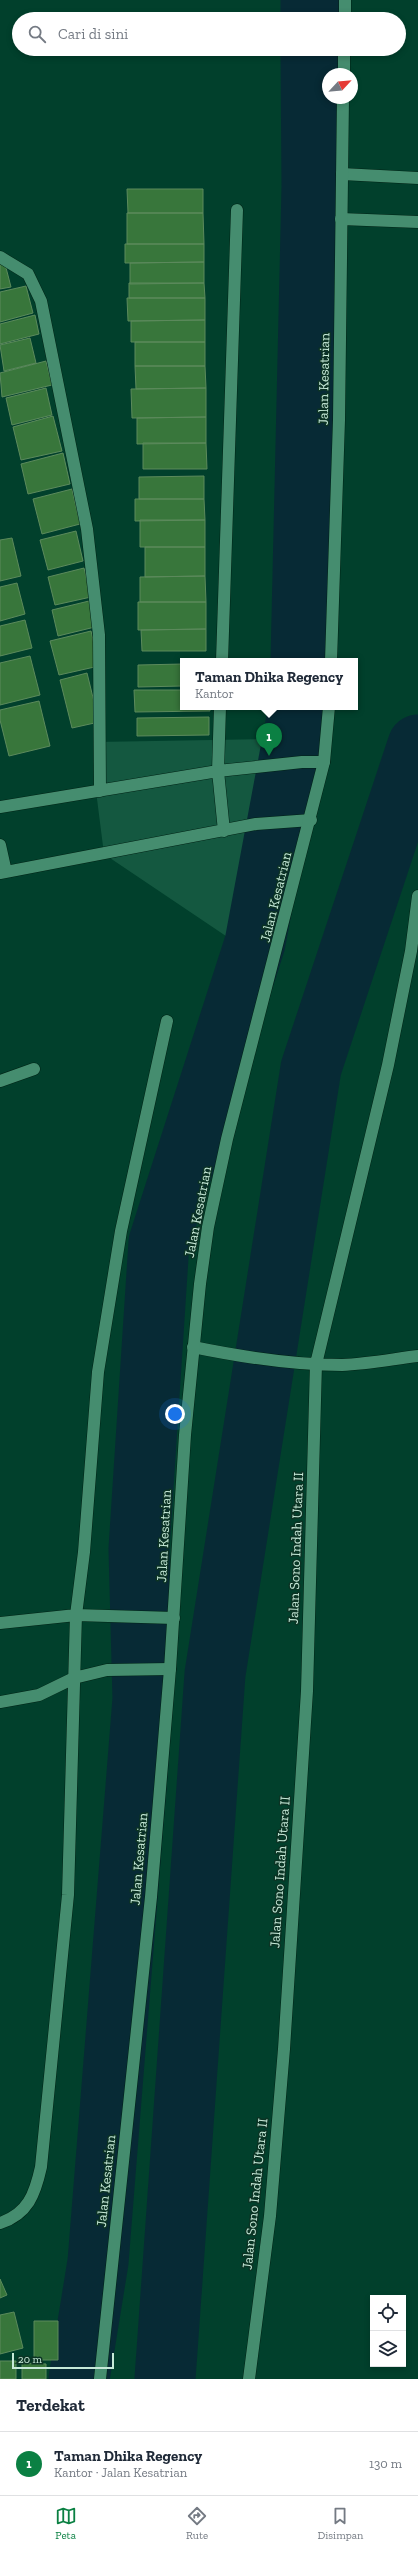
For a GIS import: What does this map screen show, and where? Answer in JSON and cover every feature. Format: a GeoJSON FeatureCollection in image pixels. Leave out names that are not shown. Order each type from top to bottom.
{"type":"FeatureCollection","features":[{"type":"Feature","properties":{"kind":"street"},"geometry":{"type":"LineString","coordinates":[[345,0],[345,12]]}},
{"type":"Feature","properties":{"kind":"street"},"geometry":{"type":"LineString","coordinates":[[344,56],[344,68]]}},
{"type":"Feature","properties":{"kind":"street","name":"Jalan Kesatrian"},"geometry":{"type":"LineString","coordinates":[[331,658],[336,535],[343,104]]}},
{"type":"Feature","properties":{"kind":"street"},"geometry":{"type":"LineString","coordinates":[[342,174],[418,178]]}},
{"type":"Feature","properties":{"kind":"street"},"geometry":{"type":"LineString","coordinates":[[222,658],[237,210]]}},
{"type":"Feature","properties":{"kind":"street"},"geometry":{"type":"LineString","coordinates":[[341,219],[418,222]]}},
{"type":"Feature","properties":{"kind":"street"},"geometry":{"type":"LineString","coordinates":[[0,257],[28,274],[41,301],[87,530],[99,635],[100,791]]}},
{"type":"Feature","properties":{"kind":"street"},"geometry":{"type":"LineString","coordinates":[[220,710],[218,771],[224,831]]}},
{"type":"Feature","properties":{"kind":"street","name":"Jalan Kesatrian"},"geometry":{"type":"LineString","coordinates":[[100,2379],[151,1897],[164,1669],[174,1618],[193,1347],[208,1227],[227,1139],[311,820],[324,762],[329,710]]}},
{"type":"Feature","properties":{"kind":"street"},"geometry":{"type":"LineString","coordinates":[[0,807],[218,771],[302,762],[324,762]]}},
{"type":"Feature","properties":{"kind":"street"},"geometry":{"type":"LineString","coordinates":[[0,845],[3,872],[256,824],[311,820]]}},
{"type":"Feature","properties":{"kind":"street","name":"Jalan Sono Indah Utara II"},"geometry":{"type":"LineString","coordinates":[[249,2379],[270,2216],[284,2048],[307,1691],[316,1364],[388,1065],[411,951],[418,896]]}},
{"type":"Feature","properties":{"kind":"street"},"geometry":{"type":"LineString","coordinates":[[0,2223],[24,2210],[35,2194],[41,2167],[68,1895],[76,1615],[84,1552],[98,1372],[121,1231],[167,1021]]}},
{"type":"Feature","properties":{"kind":"street"},"geometry":{"type":"LineString","coordinates":[[0,1081],[34,1069]]}},
{"type":"Feature","properties":{"kind":"street"},"geometry":{"type":"LineString","coordinates":[[193,1347],[282,1362],[316,1364],[344,1365],[418,1356]]}},
{"type":"Feature","properties":{"kind":"street"},"geometry":{"type":"LineString","coordinates":[[0,1624],[76,1615],[113,1617],[158,1616],[174,1618]]}},
{"type":"Feature","properties":{"kind":"street"},"geometry":{"type":"LineString","coordinates":[[0,1702],[39,1695],[74,1678],[107,1670],[164,1669]]}},
{"type":"Feature","properties":{"kind":"green space"},"geometry":{"type":"Polygon","coordinates":[[[324,738],[312,761],[279,929],[269,965],[104,854],[96,791],[96,742],[324,738]]]}},
{"type":"Feature","properties":{"kind":"building"},"geometry":{"type":"Polygon","coordinates":[[[127,189],[203,189],[203,213],[128,213],[127,189]]]}},
{"type":"Feature","properties":{"kind":"building"},"geometry":{"type":"Polygon","coordinates":[[[127,213],[203,213],[204,244],[127,244],[127,213]]]}},
{"type":"Feature","properties":{"kind":"building"},"geometry":{"type":"Polygon","coordinates":[[[125,244],[204,244],[204,262],[125,263],[125,244]]]}},
{"type":"Feature","properties":{"kind":"building"},"geometry":{"type":"Polygon","coordinates":[[[4,260],[11,287],[0,289],[0,261],[4,260]]]}},
{"type":"Feature","properties":{"kind":"building"},"geometry":{"type":"Polygon","coordinates":[[[204,262],[204,283],[130,284],[130,263],[204,262]]]}},
{"type":"Feature","properties":{"kind":"building"},"geometry":{"type":"Polygon","coordinates":[[[129,283],[204,283],[205,298],[129,298],[129,283]]]}},
{"type":"Feature","properties":{"kind":"building"},"geometry":{"type":"Polygon","coordinates":[[[26,286],[33,313],[0,322],[0,292],[26,286]]]}},
{"type":"Feature","properties":{"kind":"building"},"geometry":{"type":"Polygon","coordinates":[[[127,298],[205,298],[205,320],[128,321],[127,298]]]}},
{"type":"Feature","properties":{"kind":"building"},"geometry":{"type":"Polygon","coordinates":[[[35,315],[39,334],[0,344],[0,324],[35,315]]]}},
{"type":"Feature","properties":{"kind":"building"},"geometry":{"type":"Polygon","coordinates":[[[205,320],[205,342],[131,342],[131,321],[205,320]]]}},
{"type":"Feature","properties":{"kind":"building"},"geometry":{"type":"Polygon","coordinates":[[[30,338],[36,363],[4,371],[0,345],[30,338]]]}},
{"type":"Feature","properties":{"kind":"building"},"geometry":{"type":"Polygon","coordinates":[[[135,342],[205,342],[205,366],[135,366],[135,342]]]}},
{"type":"Feature","properties":{"kind":"building"},"geometry":{"type":"Polygon","coordinates":[[[46,361],[52,385],[2,397],[0,373],[46,361]]]}},
{"type":"Feature","properties":{"kind":"building"},"geometry":{"type":"Polygon","coordinates":[[[135,366],[205,366],[206,388],[136,389],[135,366]]]}},
{"type":"Feature","properties":{"kind":"building"},"geometry":{"type":"Polygon","coordinates":[[[46,388],[52,415],[12,425],[6,398],[46,388]]]}},
{"type":"Feature","properties":{"kind":"building"},"geometry":{"type":"Polygon","coordinates":[[[206,388],[206,417],[132,418],[131,389],[206,388]]]}},
{"type":"Feature","properties":{"kind":"building"},"geometry":{"type":"Polygon","coordinates":[[[53,416],[62,451],[21,460],[13,427],[53,416]]]}},
{"type":"Feature","properties":{"kind":"building"},"geometry":{"type":"Polygon","coordinates":[[[206,417],[206,443],[137,444],[137,418],[206,417]]]}},
{"type":"Feature","properties":{"kind":"building"},"geometry":{"type":"Polygon","coordinates":[[[143,443],[206,443],[207,469],[143,469],[143,443]]]}},
{"type":"Feature","properties":{"kind":"building"},"geometry":{"type":"Polygon","coordinates":[[[63,453],[70,484],[28,494],[21,464],[63,453]]]}},
{"type":"Feature","properties":{"kind":"building"},"geometry":{"type":"Polygon","coordinates":[[[204,476],[204,499],[139,499],[139,477],[204,476]]]}},
{"type":"Feature","properties":{"kind":"building"},"geometry":{"type":"Polygon","coordinates":[[[72,489],[80,524],[42,534],[33,499],[72,489]]]}},
{"type":"Feature","properties":{"kind":"building"},"geometry":{"type":"Polygon","coordinates":[[[135,499],[204,499],[205,520],[135,521],[135,499]]]}},
{"type":"Feature","properties":{"kind":"building"},"geometry":{"type":"Polygon","coordinates":[[[140,520],[205,520],[205,547],[140,547],[140,520]]]}},
{"type":"Feature","properties":{"kind":"building"},"geometry":{"type":"Polygon","coordinates":[[[76,531],[83,561],[48,570],[40,540],[76,531]]]}},
{"type":"Feature","properties":{"kind":"building"},"geometry":{"type":"Polygon","coordinates":[[[12,538],[21,576],[0,581],[0,540],[12,538]]]}},
{"type":"Feature","properties":{"kind":"building"},"geometry":{"type":"Polygon","coordinates":[[[145,547],[205,547],[205,576],[145,577],[145,547]]]}},
{"type":"Feature","properties":{"kind":"building"},"geometry":{"type":"Polygon","coordinates":[[[84,568],[91,597],[55,605],[48,577],[84,568]]]}},
{"type":"Feature","properties":{"kind":"building"},"geometry":{"type":"Polygon","coordinates":[[[205,576],[206,602],[140,602],[140,577],[205,576]]]}},
{"type":"Feature","properties":{"kind":"building"},"geometry":{"type":"Polygon","coordinates":[[[17,583],[25,614],[0,621],[0,587],[17,583]]]}},
{"type":"Feature","properties":{"kind":"building"},"geometry":{"type":"Polygon","coordinates":[[[89,601],[95,627],[58,636],[52,610],[89,601]]]}},
{"type":"Feature","properties":{"kind":"building"},"geometry":{"type":"Polygon","coordinates":[[[138,602],[206,602],[206,629],[138,630],[138,602]]]}},
{"type":"Feature","properties":{"kind":"building"},"geometry":{"type":"Polygon","coordinates":[[[25,620],[32,648],[0,656],[0,626],[25,620]]]}},
{"type":"Feature","properties":{"kind":"building"},"geometry":{"type":"Polygon","coordinates":[[[206,629],[206,651],[142,651],[141,630],[206,629]]]}},
{"type":"Feature","properties":{"kind":"building"},"geometry":{"type":"Polygon","coordinates":[[[91,631],[99,666],[59,675],[50,641],[91,631]]]}},
{"type":"Feature","properties":{"kind":"building"},"geometry":{"type":"Polygon","coordinates":[[[30,656],[40,695],[0,705],[0,663],[30,656]]]}},
{"type":"Feature","properties":{"kind":"building"},"geometry":{"type":"Polygon","coordinates":[[[180,664],[180,686],[138,687],[138,665],[180,664]]]}},
{"type":"Feature","properties":{"kind":"building"},"geometry":{"type":"Polygon","coordinates":[[[87,673],[99,722],[72,728],[60,680],[87,673]]]}},
{"type":"Feature","properties":{"kind":"building"},"geometry":{"type":"Polygon","coordinates":[[[134,690],[180,690],[180,710],[210,710],[210,711],[135,712],[134,690]]]}},
{"type":"Feature","properties":{"kind":"building"},"geometry":{"type":"Polygon","coordinates":[[[39,701],[50,746],[9,756],[0,720],[0,710],[39,701]]]}},
{"type":"Feature","properties":{"kind":"building"},"geometry":{"type":"Polygon","coordinates":[[[209,717],[209,735],[137,736],[137,718],[209,717]]]}},
{"type":"Feature","properties":{"kind":"building"},"geometry":{"type":"Polygon","coordinates":[[[0,2279],[7,2295],[0,2298],[0,2279]]]}},
{"type":"Feature","properties":{"kind":"building"},"geometry":{"type":"Polygon","coordinates":[[[14,2312],[23,2348],[0,2354],[0,2315],[14,2312]]]}},
{"type":"Feature","properties":{"kind":"building"},"geometry":{"type":"Polygon","coordinates":[[[34,2321],[58,2321],[58,2360],[34,2360],[34,2321]]]}},
{"type":"Feature","properties":{"kind":"building"},"geometry":{"type":"Polygon","coordinates":[[[0,2361],[16,2361],[16,2379],[0,2379],[0,2361]]]}},
{"type":"Feature","properties":{"kind":"building"},"geometry":{"type":"Polygon","coordinates":[[[22,2363],[46,2364],[46,2379],[22,2379],[22,2363]]]}},
{"type":"Feature","properties":{"kind":"waterway"},"geometry":{"type":"LineString","coordinates":[[311,0],[311,12]]}},
{"type":"Feature","properties":{"kind":"waterway"},"geometry":{"type":"LineString","coordinates":[[301,658],[312,187],[311,56]]}},
{"type":"Feature","properties":{"kind":"waterway"},"geometry":{"type":"LineString","coordinates":[[79,2379],[98,2262],[143,1699],[139,1549],[159,1242],[255,943],[298,710]]}},
{"type":"Feature","properties":{"kind":"waterway"},"geometry":{"type":"LineString","coordinates":[[165,2379],[215,1674],[311,1068],[418,745]]}},
{"type":"Feature","properties":{"kind":"place","name":"Taman Dhika Regency"},"geometry":{"type":"Point","coordinates":[269,756]}}]}
